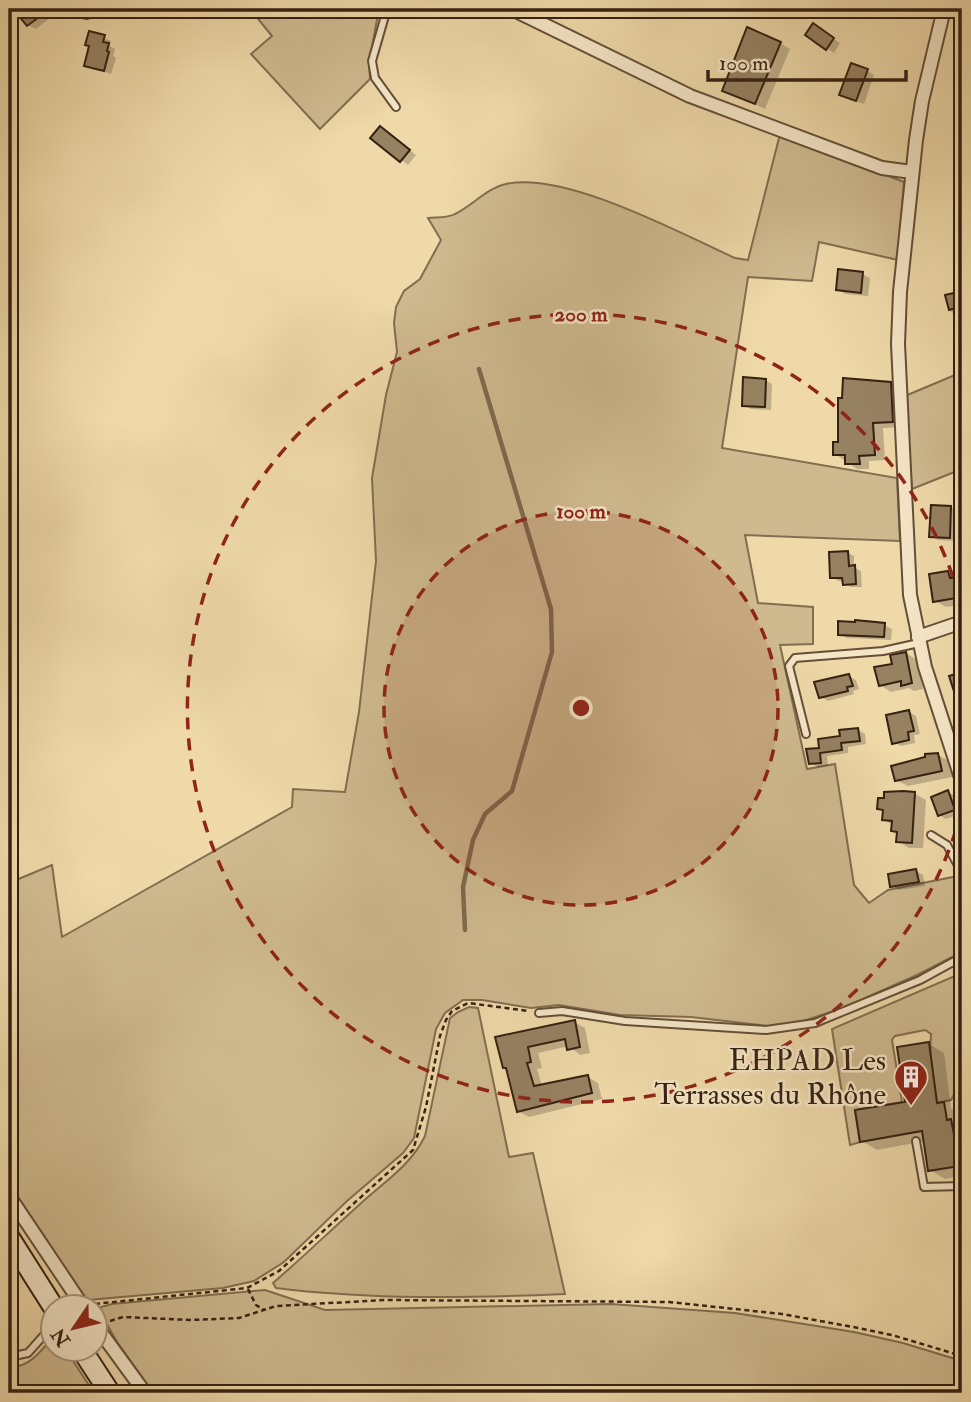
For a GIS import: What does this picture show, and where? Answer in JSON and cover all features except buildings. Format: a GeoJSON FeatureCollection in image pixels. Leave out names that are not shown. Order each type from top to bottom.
{"type":"FeatureCollection","features":[{"type":"Feature","properties":{"kind":"street"},"geometry":{"type":"LineString","coordinates":[[75,9],[87,12],[92,9]]}},
{"type":"Feature","properties":{"kind":"street"},"geometry":{"type":"LineString","coordinates":[[512,9],[690,96],[882,168],[912,172]]}},
{"type":"Feature","properties":{"kind":"street"},"geometry":{"type":"LineString","coordinates":[[944,9],[922,101],[912,172],[900,292],[898,344],[911,595],[918,640],[962,781]]}},
{"type":"Feature","properties":{"kind":"street"},"geometry":{"type":"LineString","coordinates":[[918,640],[962,622]]}},
{"type":"Feature","properties":{"kind":"street"},"geometry":{"type":"LineString","coordinates":[[9,1196],[76,1294]]}},
{"type":"Feature","properties":{"kind":"street"},"geometry":{"type":"LineString","coordinates":[[9,1237],[46,1294]]}},
{"type":"Feature","properties":{"kind":"street"},"geometry":{"type":"LineString","coordinates":[[108,1342],[145,1393]]}},
{"type":"Feature","properties":{"kind":"street"},"geometry":{"type":"LineString","coordinates":[[92,1364],[110,1393]]}},
{"type":"Feature","properties":{"kind":"lane"},"geometry":{"type":"LineString","coordinates":[[387,9],[372,61],[374,78],[396,107]]}},
{"type":"Feature","properties":{"kind":"lane"},"geometry":{"type":"LineString","coordinates":[[806,734],[789,666],[795,658],[883,651],[918,640]]}},
{"type":"Feature","properties":{"kind":"lane"},"geometry":{"type":"LineString","coordinates":[[931,835],[947,845],[962,873]]}},
{"type":"Feature","properties":{"kind":"lane"},"geometry":{"type":"LineString","coordinates":[[540,1013],[562,1011],[625,1021],[766,1030],[815,1023],[920,980],[962,957]]}},
{"type":"Feature","properties":{"kind":"lane"},"geometry":{"type":"LineString","coordinates":[[916,1141],[924,1187],[962,1186]]}},
{"type":"Feature","properties":{"kind":"lane"},"geometry":{"type":"LineString","coordinates":[[9,1357],[28,1353],[38,1342]]}},
{"type":"Feature","properties":{"kind":"path"},"geometry":{"type":"LineString","coordinates":[[108,1302],[247,1288],[271,1277],[413,1150],[426,1107],[440,1036],[452,1011],[467,1003],[540,1013]]}},
{"type":"Feature","properties":{"kind":"path"},"geometry":{"type":"LineString","coordinates":[[247,1288],[256,1305],[264,1310]]}},
{"type":"Feature","properties":{"kind":"path"},"geometry":{"type":"LineString","coordinates":[[108,1321],[123,1317],[191,1320],[239,1318],[276,1306],[385,1300],[466,1303],[669,1302],[782,1314],[892,1335],[962,1356]]}},
{"type":"Feature","properties":{"kind":"shaded area"},"geometry":{"type":"Polygon","coordinates":[[[250,9],[379,9],[369,63],[370,79],[320,129],[251,54],[272,36],[250,9]]]}},
{"type":"Feature","properties":{"kind":"shaded area"},"geometry":{"type":"Polygon","coordinates":[[[780,134],[904,182],[898,260],[819,242],[812,281],[748,277],[722,448],[897,478],[900,541],[745,535],[758,603],[813,607],[813,644],[780,645],[807,769],[835,764],[854,885],[869,903],[888,890],[958,876],[962,892],[962,952],[843,1008],[794,1024],[768,1026],[691,1017],[620,1015],[559,1005],[531,1008],[482,1000],[463,1000],[445,1013],[436,1029],[414,1138],[403,1153],[347,1201],[284,1262],[254,1281],[223,1288],[108,1298],[108,1294],[81,1294],[9,1186],[9,883],[52,865],[62,937],[292,807],[293,789],[345,792],[359,712],[376,561],[372,478],[386,395],[397,352],[394,323],[396,307],[404,291],[420,279],[441,240],[428,218],[446,217],[461,211],[499,186],[531,182],[590,195],[654,220],[735,258],[748,260],[780,134]]]}},
{"type":"Feature","properties":{"kind":"shaded area"},"geometry":{"type":"Polygon","coordinates":[[[962,372],[962,469],[912,489],[905,396],[962,372]]]}},
{"type":"Feature","properties":{"kind":"shaded area"},"geometry":{"type":"Polygon","coordinates":[[[957,975],[962,976],[962,1090],[956,1091],[951,1100],[937,1103],[930,1056],[931,1034],[925,1030],[895,1036],[892,1040],[902,1102],[855,1110],[860,1142],[850,1145],[832,1029],[957,975]]]}},
{"type":"Feature","properties":{"kind":"shaded area"},"geometry":{"type":"Polygon","coordinates":[[[469,1007],[478,1008],[509,1157],[533,1153],[565,1294],[421,1297],[348,1295],[276,1288],[273,1283],[395,1174],[419,1147],[425,1136],[450,1018],[469,1007]]]}},
{"type":"Feature","properties":{"kind":"shaded area"},"geometry":{"type":"Polygon","coordinates":[[[265,1290],[325,1310],[611,1304],[735,1313],[854,1332],[962,1361],[962,1393],[153,1393],[108,1326],[108,1305],[265,1290]]]}},
{"type":"Feature","properties":{"kind":"shaded area"},"geometry":{"type":"Polygon","coordinates":[[[38,1354],[38,1364],[75,1364],[94,1393],[15,1393],[9,1386],[9,1367],[28,1362],[38,1354]]]}},
{"type":"Feature","properties":{"kind":"waterway"},"geometry":{"type":"LineString","coordinates":[[465,930],[463,887],[473,840],[485,814],[512,791],[552,652],[551,609],[479,369]]}},
{"type":"Feature","properties":{"kind":"place","name":"EHPAD Les Terrasses du Rhône"},"geometry":{"type":"Point","coordinates":[911,1107]}}]}
